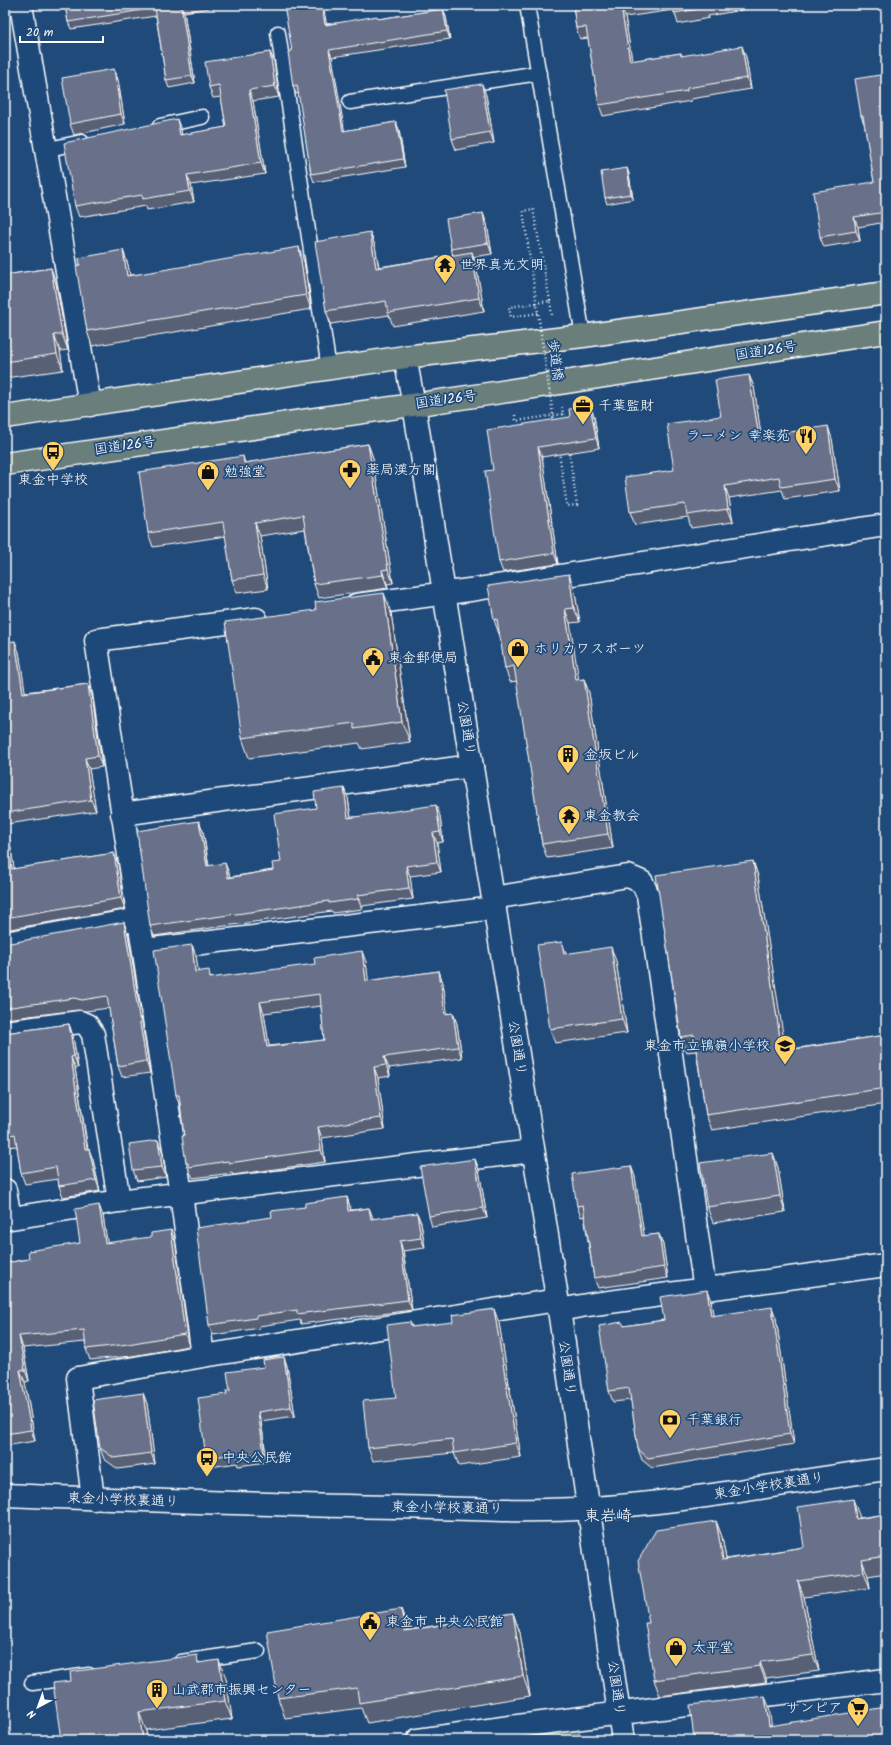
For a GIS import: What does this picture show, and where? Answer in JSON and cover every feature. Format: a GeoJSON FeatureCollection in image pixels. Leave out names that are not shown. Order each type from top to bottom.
{"type":"FeatureCollection","features":[{"type":"Feature","properties":{"kind":"highway"},"geometry":{"type":"LineString","coordinates":[[5,417],[405,357],[583,336],[886,293]]}},
{"type":"Feature","properties":{"kind":"highway","name":"国道126号"},"geometry":{"type":"LineString","coordinates":[[5,464],[414,405],[886,332]]}},
{"type":"Feature","properties":{"kind":"street"},"geometry":{"type":"LineString","coordinates":[[20,5],[44,150],[90,404]]}},
{"type":"Feature","properties":{"kind":"street","name":"公園通り"},"geometry":{"type":"LineString","coordinates":[[405,357],[414,405],[558,1305],[624,1740]]}},
{"type":"Feature","properties":{"kind":"street"},"geometry":{"type":"LineString","coordinates":[[339,608],[444,594],[886,525]]}},
{"type":"Feature","properties":{"kind":"street"},"geometry":{"type":"LineString","coordinates":[[203,1356],[181,1194],[96,640],[276,616]]}},
{"type":"Feature","properties":{"kind":"street"},"geometry":{"type":"LineString","coordinates":[[122,814],[472,766]]}},
{"type":"Feature","properties":{"kind":"street"},"geometry":{"type":"LineString","coordinates":[[144,950],[494,903],[628,876],[642,882],[648,894],[705,1290]]}},
{"type":"Feature","properties":{"kind":"street"},"geometry":{"type":"LineString","coordinates":[[5,943],[139,919]]}},
{"type":"Feature","properties":{"kind":"street"},"geometry":{"type":"LineString","coordinates":[[5,1032],[80,1022],[87,1025],[93,1034],[119,1201]]}},
{"type":"Feature","properties":{"kind":"street"},"geometry":{"type":"LineString","coordinates":[[5,1190],[7,1218],[119,1201],[533,1151]]}},
{"type":"Feature","properties":{"kind":"street"},"geometry":{"type":"LineString","coordinates":[[93,1499],[78,1378],[203,1356],[558,1305],[587,1305],[886,1265]]}},
{"type":"Feature","properties":{"kind":"street","name":"東金小学校裏通り"},"geometry":{"type":"LineString","coordinates":[[5,1496],[233,1504],[528,1509],[589,1508],[650,1504],[886,1469]]}},
{"type":"Feature","properties":{"kind":"street"},"geometry":{"type":"LineString","coordinates":[[418,1740],[886,1680]]}},
{"type":"Feature","properties":{"kind":"lane"},"geometry":{"type":"LineString","coordinates":[[527,5],[583,336]]}},
{"type":"Feature","properties":{"kind":"lane"},"geometry":{"type":"LineString","coordinates":[[278,33],[329,369]]}},
{"type":"Feature","properties":{"kind":"lane"},"geometry":{"type":"LineString","coordinates":[[350,102],[539,73]]}},
{"type":"Feature","properties":{"kind":"lane"},"geometry":{"type":"LineString","coordinates":[[150,128],[202,117]]}},
{"type":"Feature","properties":{"kind":"lane"},"geometry":{"type":"LineString","coordinates":[[44,150],[97,139]]}},
{"type":"Feature","properties":{"kind":"lane"},"geometry":{"type":"LineString","coordinates":[[165,1664],[258,1650]]}},
{"type":"Feature","properties":{"kind":"lane"},"geometry":{"type":"LineString","coordinates":[[32,1684],[102,1673]]}},
{"type":"Feature","properties":{"kind":"path","name":"歩道橋"},"geometry":{"type":"LineString","coordinates":[[538,313],[511,317],[509,307],[550,301],[533,209],[523,211],[538,313],[552,409],[554,424]]}},
{"type":"Feature","properties":{"kind":"path"},"geometry":{"type":"LineString","coordinates":[[544,410],[552,409]]}},
{"type":"Feature","properties":{"kind":"path"},"geometry":{"type":"LineString","coordinates":[[522,413],[515,414],[516,421],[563,414],[564,421]]}},
{"type":"Feature","properties":{"kind":"path"},"geometry":{"type":"LineString","coordinates":[[558,446],[567,506],[577,505],[568,444]]}},
{"type":"Feature","properties":{"kind":"green space"},"geometry":{"type":"Polygon","coordinates":[[[578,1726],[580,1740],[488,1740],[578,1726]]]}},
{"type":"Feature","properties":{"kind":"building"},"geometry":{"type":"Polygon","coordinates":[[[65,5],[181,5],[192,76],[166,80],[155,8],[68,22],[65,5]]]}},
{"type":"Feature","properties":{"kind":"building"},"geometry":{"type":"Polygon","coordinates":[[[284,5],[322,5],[325,25],[377,16],[378,19],[443,9],[447,31],[329,50],[343,131],[396,122],[403,159],[311,174],[297,85],[293,86],[288,52],[292,51],[284,5]]]}},
{"type":"Feature","properties":{"kind":"building"},"geometry":{"type":"Polygon","coordinates":[[[573,5],[631,5],[621,7],[630,61],[681,53],[681,56],[742,46],[747,78],[687,88],[687,91],[599,105],[586,27],[576,28],[573,5]]]}},
{"type":"Feature","properties":{"kind":"building"},"geometry":{"type":"Polygon","coordinates":[[[673,5],[704,5],[705,8],[674,13],[673,5]]]}},
{"type":"Feature","properties":{"kind":"building"},"geometry":{"type":"Polygon","coordinates":[[[270,52],[275,86],[249,90],[261,163],[187,175],[190,191],[143,199],[142,195],[75,206],[64,143],[177,119],[180,135],[226,127],[219,85],[209,87],[205,62],[270,52]]]}},
{"type":"Feature","properties":{"kind":"building"},"geometry":{"type":"Polygon","coordinates":[[[114,69],[121,114],[70,124],[62,78],[114,69]]]}},
{"type":"Feature","properties":{"kind":"building"},"geometry":{"type":"Polygon","coordinates":[[[886,74],[886,212],[854,217],[856,231],[820,237],[813,192],[874,182],[855,79],[886,74]]]}},
{"type":"Feature","properties":{"kind":"building"},"geometry":{"type":"Polygon","coordinates":[[[482,84],[490,132],[452,139],[444,90],[482,84]]]}},
{"type":"Feature","properties":{"kind":"building"},"geometry":{"type":"Polygon","coordinates":[[[627,168],[631,194],[605,198],[601,172],[627,168]]]}},
{"type":"Feature","properties":{"kind":"building"},"geometry":{"type":"Polygon","coordinates":[[[483,213],[488,243],[451,249],[446,219],[483,213]]]}},
{"type":"Feature","properties":{"kind":"building"},"geometry":{"type":"Polygon","coordinates":[[[370,232],[376,268],[472,252],[479,298],[388,313],[386,301],[326,311],[315,242],[370,232]]]}},
{"type":"Feature","properties":{"kind":"building"},"geometry":{"type":"Polygon","coordinates":[[[299,247],[306,295],[87,331],[76,266],[80,265],[79,258],[123,250],[127,276],[299,247]]]}},
{"type":"Feature","properties":{"kind":"building"},"geometry":{"type":"Polygon","coordinates":[[[51,268],[62,334],[54,335],[57,354],[5,362],[5,275],[51,268]]]}},
{"type":"Feature","properties":{"kind":"building"},"geometry":{"type":"Polygon","coordinates":[[[749,375],[759,437],[828,426],[835,479],[781,487],[779,477],[725,486],[728,509],[687,515],[685,504],[630,512],[625,477],[674,470],[667,424],[721,416],[715,380],[749,375]]]}},
{"type":"Feature","properties":{"kind":"building"},"geometry":{"type":"Polygon","coordinates":[[[590,405],[596,438],[538,447],[554,553],[499,562],[485,471],[493,470],[487,430],[570,417],[569,409],[590,405]]]}},
{"type":"Feature","properties":{"kind":"building"},"geometry":{"type":"Polygon","coordinates":[[[368,444],[388,569],[382,570],[383,575],[314,584],[303,515],[255,523],[263,575],[232,580],[223,522],[148,533],[139,472],[243,456],[244,463],[368,444]]]}},
{"type":"Feature","properties":{"kind":"building"},"geometry":{"type":"Polygon","coordinates":[[[569,574],[574,608],[565,609],[576,680],[584,679],[608,834],[542,844],[514,666],[505,668],[497,619],[494,620],[488,586],[569,574]]]}},
{"type":"Feature","properties":{"kind":"building"},"geometry":{"type":"Polygon","coordinates":[[[384,593],[402,722],[354,729],[354,723],[242,738],[225,622],[316,610],[315,602],[384,593]]]}},
{"type":"Feature","properties":{"kind":"building"},"geometry":{"type":"Polygon","coordinates":[[[15,641],[23,693],[88,684],[98,756],[85,758],[91,800],[5,813],[5,642],[15,641]]]}},
{"type":"Feature","properties":{"kind":"building"},"geometry":{"type":"Polygon","coordinates":[[[344,788],[348,818],[436,805],[440,832],[433,833],[437,862],[406,866],[409,888],[358,895],[358,899],[329,903],[329,901],[150,926],[137,831],[199,821],[207,866],[225,863],[228,878],[273,870],[272,863],[281,862],[274,814],[316,808],[314,792],[344,788]]]}},
{"type":"Feature","properties":{"kind":"building"},"geometry":{"type":"Polygon","coordinates":[[[5,824],[12,869],[114,853],[121,898],[5,918],[5,824]]]}},
{"type":"Feature","properties":{"kind":"building"},"geometry":{"type":"Polygon","coordinates":[[[753,861],[782,1051],[886,1035],[886,1088],[706,1115],[694,1035],[681,1037],[656,875],[753,861]]]}},
{"type":"Feature","properties":{"kind":"building"},"geometry":{"type":"Polygon","coordinates":[[[124,922],[146,1061],[118,1066],[107,996],[82,1000],[74,998],[5,1008],[5,944],[124,922]]]}},
{"type":"Feature","properties":{"kind":"building"},"geometry":{"type":"Polygon","coordinates":[[[562,942],[564,954],[611,947],[622,1019],[550,1029],[537,945],[562,942]]]}},
{"type":"Feature","properties":{"kind":"building"},"geometry":{"type":"Polygon","coordinates":[[[192,945],[195,972],[209,970],[210,978],[315,964],[314,958],[362,951],[366,981],[439,971],[445,1014],[453,1013],[458,1047],[384,1057],[386,1065],[374,1067],[381,1118],[318,1127],[321,1150],[189,1167],[188,1163],[186,1163],[182,1136],[184,1136],[179,1095],[176,1095],[154,950],[192,945]],[[320,994],[260,1002],[267,1047],[324,1040],[320,994]]]}},
{"type":"Feature","properties":{"kind":"building"},"geometry":{"type":"Polygon","coordinates":[[[69,1024],[74,1056],[71,1057],[85,1149],[89,1149],[96,1180],[59,1186],[56,1167],[21,1173],[15,1134],[5,1136],[5,1033],[69,1024]]]}},
{"type":"Feature","properties":{"kind":"building"},"geometry":{"type":"Polygon","coordinates":[[[158,1140],[162,1167],[133,1170],[129,1144],[158,1140]]]}},
{"type":"Feature","properties":{"kind":"building"},"geometry":{"type":"Polygon","coordinates":[[[773,1153],[780,1196],[707,1207],[700,1163],[773,1153]]]}},
{"type":"Feature","properties":{"kind":"building"},"geometry":{"type":"Polygon","coordinates":[[[475,1159],[483,1208],[429,1216],[420,1167],[475,1159]]]}},
{"type":"Feature","properties":{"kind":"building"},"geometry":{"type":"Polygon","coordinates":[[[631,1166],[642,1236],[659,1234],[664,1267],[594,1278],[583,1205],[577,1206],[572,1174],[631,1166]]]}},
{"type":"Feature","properties":{"kind":"building"},"geometry":{"type":"Polygon","coordinates":[[[347,1197],[348,1211],[369,1208],[371,1219],[417,1213],[421,1238],[400,1241],[408,1300],[297,1314],[297,1310],[209,1325],[196,1228],[272,1217],[271,1211],[305,1207],[305,1203],[347,1197]]]}},
{"type":"Feature","properties":{"kind":"building"},"geometry":{"type":"Polygon","coordinates":[[[99,1205],[105,1243],[151,1237],[151,1233],[171,1230],[185,1334],[128,1344],[86,1349],[84,1330],[19,1336],[25,1370],[20,1370],[31,1430],[5,1434],[5,1263],[29,1259],[28,1251],[80,1243],[75,1209],[99,1205]]]}},
{"type":"Feature","properties":{"kind":"building"},"geometry":{"type":"Polygon","coordinates":[[[707,1290],[711,1316],[772,1307],[790,1434],[648,1458],[638,1449],[629,1388],[609,1391],[599,1326],[622,1322],[624,1326],[664,1320],[660,1297],[707,1290]]]}},
{"type":"Feature","properties":{"kind":"building"},"geometry":{"type":"Polygon","coordinates":[[[494,1309],[516,1443],[454,1453],[452,1439],[368,1448],[363,1401],[396,1398],[387,1325],[410,1322],[411,1327],[453,1322],[452,1315],[494,1309]]]}},
{"type":"Feature","properties":{"kind":"building"},"geometry":{"type":"Polygon","coordinates":[[[284,1357],[291,1407],[258,1412],[264,1453],[235,1457],[234,1454],[206,1458],[198,1398],[227,1394],[226,1391],[230,1391],[227,1372],[264,1367],[263,1360],[284,1357]]]}},
{"type":"Feature","properties":{"kind":"building"},"geometry":{"type":"Polygon","coordinates":[[[143,1393],[151,1453],[114,1458],[100,1448],[93,1400],[143,1393]]]}},
{"type":"Feature","properties":{"kind":"building"},"geometry":{"type":"Polygon","coordinates":[[[853,1499],[856,1519],[886,1514],[886,1556],[862,1560],[864,1572],[798,1581],[813,1655],[760,1662],[760,1666],[654,1680],[645,1623],[649,1623],[638,1561],[656,1530],[716,1521],[723,1560],[804,1547],[798,1507],[853,1499]]]}},
{"type":"Feature","properties":{"kind":"building","name":"東金市 中央公民館"},"geometry":{"type":"Polygon","coordinates":[[[401,1609],[405,1631],[513,1613],[523,1676],[359,1703],[357,1688],[278,1698],[267,1631],[401,1609]]]}},
{"type":"Feature","properties":{"kind":"building","name":"山武郡市振興センター"},"geometry":{"type":"Polygon","coordinates":[[[197,1655],[198,1663],[219,1660],[225,1701],[139,1712],[143,1740],[61,1740],[53,1683],[71,1681],[70,1672],[197,1655]]]}},
{"type":"Feature","properties":{"kind":"building"},"geometry":{"type":"Polygon","coordinates":[[[765,1696],[769,1726],[886,1707],[886,1740],[694,1740],[690,1705],[765,1696]]]}},
{"type":"Feature","properties":{"kind":"place","name":"世界真光文明"},"geometry":{"type":"Point","coordinates":[445,284]}},
{"type":"Feature","properties":{"kind":"place","name":"千葉監財"},"geometry":{"type":"Point","coordinates":[583,426]}},
{"type":"Feature","properties":{"kind":"place","name":"ラーメン 幸楽苑"},"geometry":{"type":"Point","coordinates":[806,456]}},
{"type":"Feature","properties":{"kind":"place","name":"東金中学校"},"geometry":{"type":"Point","coordinates":[53,472]}},
{"type":"Feature","properties":{"kind":"place","name":"薬局漢方閣"},"geometry":{"type":"Point","coordinates":[350,490]}},
{"type":"Feature","properties":{"kind":"place","name":"勉強堂"},"geometry":{"type":"Point","coordinates":[208,492]}},
{"type":"Feature","properties":{"kind":"place","name":"ホリカワスポーツ"},"geometry":{"type":"Point","coordinates":[518,668]}},
{"type":"Feature","properties":{"kind":"place","name":"東金郵便局"},"geometry":{"type":"Point","coordinates":[373,678]}},
{"type":"Feature","properties":{"kind":"place","name":"金坂ビル"},"geometry":{"type":"Point","coordinates":[568,774]}},
{"type":"Feature","properties":{"kind":"place","name":"東金教会"},"geometry":{"type":"Point","coordinates":[569,836]}},
{"type":"Feature","properties":{"kind":"place","name":"東金市立鴇嶺小学校"},"geometry":{"type":"Point","coordinates":[785,1066]}},
{"type":"Feature","properties":{"kind":"place","name":"千葉銀行"},"geometry":{"type":"Point","coordinates":[670,1440]}},
{"type":"Feature","properties":{"kind":"place","name":"中央公民館"},"geometry":{"type":"Point","coordinates":[207,1478]}},
{"type":"Feature","properties":{"kind":"place","name":"東金市 中央公民館"},"geometry":{"type":"Point","coordinates":[370,1642]}},
{"type":"Feature","properties":{"kind":"place","name":"太平堂"},"geometry":{"type":"Point","coordinates":[676,1668]}},
{"type":"Feature","properties":{"kind":"place","name":"山武郡市振興センター"},"geometry":{"type":"Point","coordinates":[157,1710]}},
{"type":"Feature","properties":{"kind":"place","name":"サンピア"},"geometry":{"type":"Point","coordinates":[858,1728]}},
{"type":"Feature","properties":{"kind":"district","name":"東岩崎"},"geometry":{"type":"Point","coordinates":[608,1516]}}]}
